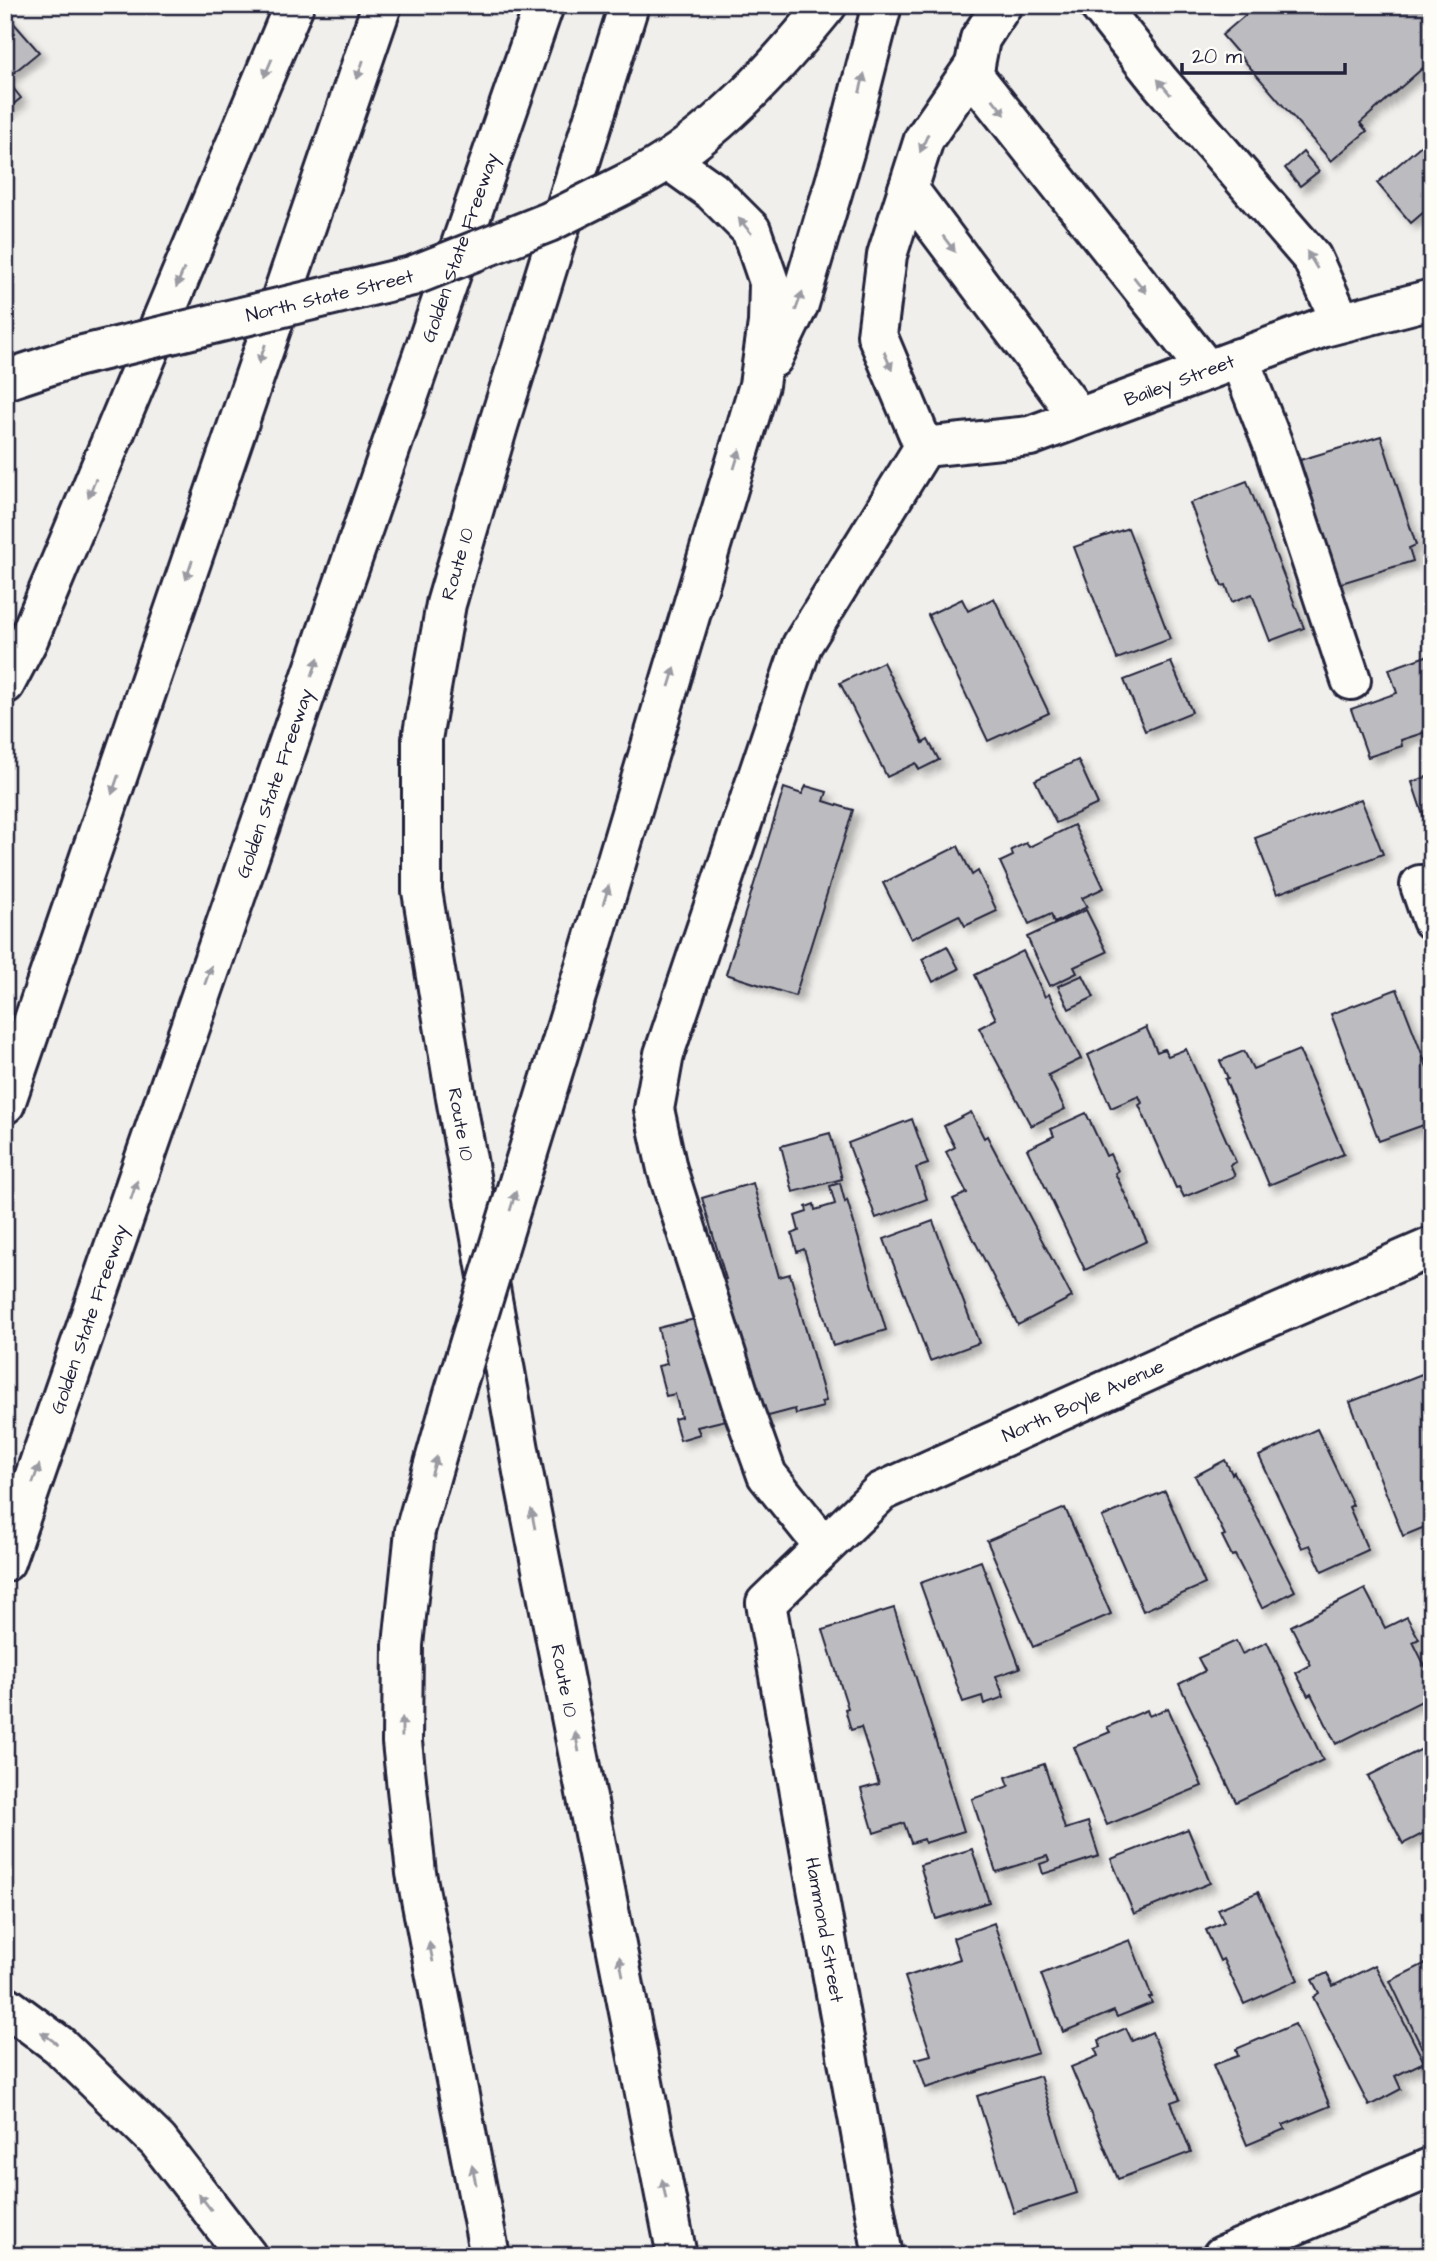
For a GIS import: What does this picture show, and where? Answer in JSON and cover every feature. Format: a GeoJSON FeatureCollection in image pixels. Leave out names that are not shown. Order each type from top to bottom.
{"type":"FeatureCollection","features":[{"type":"Feature","properties":{"kind":"main road"},"geometry":{"type":"LineString","coordinates":[[5,684],[33,627],[294,5]]}},
{"type":"Feature","properties":{"kind":"main road"},"geometry":{"type":"LineString","coordinates":[[5,1104],[382,5]]}},
{"type":"Feature","properties":{"kind":"main road","name":"Golden State Freeway"},"geometry":{"type":"LineString","coordinates":[[5,1562],[544,5]]}},
{"type":"Feature","properties":{"kind":"main road","name":"Route 10"},"geometry":{"type":"LineString","coordinates":[[629,5],[502,412],[446,604],[422,739],[422,891],[523,1472],[677,2256]]}},
{"type":"Feature","properties":{"kind":"main road","name":"North State Street"},"geometry":{"type":"LineString","coordinates":[[5,380],[75,357],[412,276],[549,222],[656,168],[741,99],[799,39],[827,5]]}},
{"type":"Feature","properties":{"kind":"main road"},"geometry":{"type":"LineString","coordinates":[[490,2256],[416,1873],[402,1742],[403,1645],[415,1531],[453,1397],[760,385],[799,304],[845,149],[882,5]]}},
{"type":"Feature","properties":{"kind":"main road"},"geometry":{"type":"LineString","coordinates":[[1002,5],[980,38],[974,75],[1223,364],[1272,442],[1352,680]]}},
{"type":"Feature","properties":{"kind":"main road"},"geometry":{"type":"LineString","coordinates":[[1099,5],[1160,82],[1312,258],[1341,322]]}},
{"type":"Feature","properties":{"kind":"main road"},"geometry":{"type":"LineString","coordinates":[[824,1546],[767,1475],[744,1412],[667,1169],[654,1109],[664,1054],[802,645],[924,447],[877,335],[887,255],[924,139],[975,65]]}},
{"type":"Feature","properties":{"kind":"main road"},"geometry":{"type":"LineString","coordinates":[[656,168],[712,191],[751,230],[769,282],[768,323],[760,385]]}},
{"type":"Feature","properties":{"kind":"main road"},"geometry":{"type":"LineString","coordinates":[[908,189],[1079,417]]}},
{"type":"Feature","properties":{"kind":"main road","name":"Bailey Street"},"geometry":{"type":"LineString","coordinates":[[924,447],[1030,436],[1341,322],[1432,299]]}},
{"type":"Feature","properties":{"kind":"main road","name":"North Boyle Avenue"},"geometry":{"type":"LineString","coordinates":[[766,1603],[881,1492],[1228,1335],[1432,1247]]}},
{"type":"Feature","properties":{"kind":"main road","name":"Hammond Street"},"geometry":{"type":"LineString","coordinates":[[766,1603],[883,2256]]}},
{"type":"Feature","properties":{"kind":"main road"},"geometry":{"type":"LineString","coordinates":[[5,2005],[59,2045],[158,2141],[247,2256]]}},
{"type":"Feature","properties":{"kind":"main road"},"geometry":{"type":"LineString","coordinates":[[1222,2256],[1431,2168]]}},
{"type":"Feature","properties":{"kind":"building"},"geometry":{"type":"Polygon","coordinates":[[[1257,5],[1432,5],[1432,60],[1360,123],[1367,131],[1331,161],[1222,35],[1257,5]]]}},
{"type":"Feature","properties":{"kind":"building"},"geometry":{"type":"Polygon","coordinates":[[[5,13],[39,52],[6,79],[21,98],[5,111],[5,13]]]}},
{"type":"Feature","properties":{"kind":"building"},"geometry":{"type":"Polygon","coordinates":[[[1432,136],[1432,205],[1411,223],[1377,183],[1432,136]]]}},
{"type":"Feature","properties":{"kind":"building"},"geometry":{"type":"Polygon","coordinates":[[[1303,152],[1319,171],[1300,186],[1285,168],[1303,152]]]}},
{"type":"Feature","properties":{"kind":"building"},"geometry":{"type":"Polygon","coordinates":[[[1381,436],[1416,545],[1409,548],[1413,561],[1335,585],[1333,567],[1300,460],[1381,436]]]}},
{"type":"Feature","properties":{"kind":"building"},"geometry":{"type":"Polygon","coordinates":[[[1247,481],[1304,628],[1270,641],[1252,594],[1232,602],[1226,585],[1222,586],[1190,503],[1247,481]]]}},
{"type":"Feature","properties":{"kind":"building"},"geometry":{"type":"Polygon","coordinates":[[[1128,528],[1170,639],[1117,659],[1074,547],[1128,528]]]}},
{"type":"Feature","properties":{"kind":"building"},"geometry":{"type":"Polygon","coordinates":[[[994,598],[1049,713],[988,741],[928,615],[962,599],[968,611],[994,598]]]}},
{"type":"Feature","properties":{"kind":"building"},"geometry":{"type":"Polygon","coordinates":[[[1432,654],[1432,737],[1429,731],[1401,740],[1402,746],[1368,757],[1351,709],[1397,693],[1389,669],[1432,654]]]}},
{"type":"Feature","properties":{"kind":"building"},"geometry":{"type":"Polygon","coordinates":[[[883,662],[923,743],[928,740],[939,760],[919,770],[916,763],[887,777],[840,683],[883,662]]]}},
{"type":"Feature","properties":{"kind":"building"},"geometry":{"type":"Polygon","coordinates":[[[1171,662],[1192,712],[1145,731],[1124,680],[1171,662]]]}},
{"type":"Feature","properties":{"kind":"building"},"geometry":{"type":"Polygon","coordinates":[[[1078,760],[1098,804],[1056,823],[1035,780],[1078,760]]]}},
{"type":"Feature","properties":{"kind":"building"},"geometry":{"type":"Polygon","coordinates":[[[1432,775],[1432,842],[1412,782],[1432,775]]]}},
{"type":"Feature","properties":{"kind":"building"},"geometry":{"type":"Polygon","coordinates":[[[806,786],[827,792],[824,801],[853,810],[795,996],[726,974],[784,788],[802,794],[806,786]]]}},
{"type":"Feature","properties":{"kind":"building"},"geometry":{"type":"Polygon","coordinates":[[[1361,799],[1383,854],[1277,894],[1255,838],[1361,799]]]}},
{"type":"Feature","properties":{"kind":"building"},"geometry":{"type":"Polygon","coordinates":[[[1074,825],[1104,888],[1082,898],[1087,907],[1054,923],[1051,914],[1029,924],[1000,862],[1013,856],[1011,850],[1026,843],[1029,847],[1074,825]]]}},
{"type":"Feature","properties":{"kind":"building"},"geometry":{"type":"Polygon","coordinates":[[[958,846],[972,875],[978,871],[997,911],[965,926],[959,915],[911,939],[883,883],[958,846]]]}},
{"type":"Feature","properties":{"kind":"building"},"geometry":{"type":"Polygon","coordinates":[[[1086,910],[1107,952],[1074,967],[1077,973],[1050,986],[1027,937],[1086,910]]]}},
{"type":"Feature","properties":{"kind":"building"},"geometry":{"type":"Polygon","coordinates":[[[947,946],[959,969],[933,982],[922,959],[947,946]]]}},
{"type":"Feature","properties":{"kind":"building"},"geometry":{"type":"Polygon","coordinates":[[[1023,951],[1045,997],[1049,994],[1081,1059],[1048,1075],[1065,1109],[1031,1126],[979,1028],[996,1019],[975,975],[1023,951]]]}},
{"type":"Feature","properties":{"kind":"building"},"geometry":{"type":"Polygon","coordinates":[[[1083,975],[1094,997],[1069,1009],[1058,986],[1083,975]]]}},
{"type":"Feature","properties":{"kind":"building"},"geometry":{"type":"Polygon","coordinates":[[[1397,989],[1432,1080],[1432,1122],[1379,1141],[1331,1014],[1397,989]]]}},
{"type":"Feature","properties":{"kind":"building"},"geometry":{"type":"Polygon","coordinates":[[[1146,1027],[1157,1052],[1164,1049],[1168,1056],[1186,1049],[1236,1162],[1230,1165],[1235,1176],[1184,1197],[1179,1187],[1176,1188],[1139,1105],[1142,1103],[1139,1096],[1111,1108],[1088,1055],[1146,1027]]]}},
{"type":"Feature","properties":{"kind":"building"},"geometry":{"type":"Polygon","coordinates":[[[1299,1050],[1344,1154],[1269,1185],[1220,1061],[1244,1051],[1253,1069],[1299,1050]]]}},
{"type":"Feature","properties":{"kind":"building"},"geometry":{"type":"Polygon","coordinates":[[[971,1112],[984,1138],[987,1136],[1072,1297],[1018,1325],[953,1199],[967,1193],[946,1152],[955,1147],[944,1126],[971,1112]]]}},
{"type":"Feature","properties":{"kind":"building"},"geometry":{"type":"Polygon","coordinates":[[[1086,1113],[1106,1156],[1110,1154],[1118,1171],[1115,1173],[1147,1241],[1085,1270],[1027,1149],[1054,1136],[1051,1129],[1086,1113]]]}},
{"type":"Feature","properties":{"kind":"building"},"geometry":{"type":"Polygon","coordinates":[[[912,1119],[928,1164],[916,1168],[927,1199],[876,1218],[848,1143],[912,1119]]]}},
{"type":"Feature","properties":{"kind":"building"},"geometry":{"type":"Polygon","coordinates":[[[830,1133],[842,1179],[793,1192],[781,1146],[830,1133]]]}},
{"type":"Feature","properties":{"kind":"building"},"geometry":{"type":"Polygon","coordinates":[[[753,1183],[779,1277],[790,1274],[826,1401],[821,1402],[823,1407],[796,1414],[795,1409],[761,1418],[721,1280],[726,1279],[702,1198],[753,1183]]]}},
{"type":"Feature","properties":{"kind":"building"},"geometry":{"type":"Polygon","coordinates":[[[840,1183],[886,1330],[833,1346],[804,1249],[797,1252],[792,1234],[799,1231],[795,1216],[807,1212],[806,1207],[814,1204],[815,1210],[835,1204],[830,1186],[840,1183]]]}},
{"type":"Feature","properties":{"kind":"building"},"geometry":{"type":"Polygon","coordinates":[[[933,1221],[979,1343],[930,1361],[884,1239],[933,1221]]]}},
{"type":"Feature","properties":{"kind":"building"},"geometry":{"type":"Polygon","coordinates":[[[703,1317],[730,1419],[697,1427],[700,1434],[680,1440],[674,1419],[681,1417],[675,1394],[666,1396],[658,1366],[667,1364],[658,1328],[703,1317]]]}},
{"type":"Feature","properties":{"kind":"building"},"geometry":{"type":"Polygon","coordinates":[[[1432,1370],[1432,1524],[1403,1536],[1350,1402],[1432,1370]]]}},
{"type":"Feature","properties":{"kind":"building"},"geometry":{"type":"Polygon","coordinates":[[[1317,1429],[1353,1505],[1349,1507],[1368,1550],[1322,1571],[1310,1545],[1302,1548],[1259,1456],[1317,1429]]]}},
{"type":"Feature","properties":{"kind":"building"},"geometry":{"type":"Polygon","coordinates":[[[1225,1460],[1232,1474],[1234,1472],[1295,1591],[1262,1608],[1235,1555],[1232,1556],[1222,1536],[1225,1535],[1195,1476],[1225,1460]]]}},
{"type":"Feature","properties":{"kind":"building"},"geometry":{"type":"Polygon","coordinates":[[[1165,1491],[1205,1584],[1143,1611],[1102,1517],[1165,1491]]]}},
{"type":"Feature","properties":{"kind":"building"},"geometry":{"type":"Polygon","coordinates":[[[1065,1508],[1111,1614],[1033,1647],[987,1541],[1065,1508]]]}},
{"type":"Feature","properties":{"kind":"building"},"geometry":{"type":"Polygon","coordinates":[[[981,1561],[1020,1668],[996,1676],[1004,1697],[984,1704],[982,1696],[963,1702],[920,1583],[981,1561]]]}},
{"type":"Feature","properties":{"kind":"building"},"geometry":{"type":"Polygon","coordinates":[[[1365,1589],[1385,1628],[1407,1617],[1419,1639],[1413,1642],[1432,1680],[1432,1696],[1336,1744],[1311,1694],[1308,1696],[1296,1673],[1311,1665],[1291,1626],[1365,1589]]]}},
{"type":"Feature","properties":{"kind":"building"},"geometry":{"type":"Polygon","coordinates":[[[894,1608],[964,1831],[925,1843],[924,1839],[911,1843],[904,1823],[874,1833],[861,1789],[879,1784],[861,1727],[851,1730],[845,1709],[848,1708],[823,1630],[894,1608]]]}},
{"type":"Feature","properties":{"kind":"building"},"geometry":{"type":"Polygon","coordinates":[[[1236,1641],[1242,1654],[1267,1642],[1323,1760],[1236,1802],[1179,1684],[1205,1671],[1198,1658],[1236,1641]]]}},
{"type":"Feature","properties":{"kind":"building"},"geometry":{"type":"Polygon","coordinates":[[[1168,1708],[1202,1786],[1107,1825],[1074,1747],[1110,1732],[1107,1727],[1147,1710],[1149,1716],[1168,1708]]]}},
{"type":"Feature","properties":{"kind":"building"},"geometry":{"type":"Polygon","coordinates":[[[1432,1744],[1432,1829],[1403,1844],[1368,1776],[1432,1744]]]}},
{"type":"Feature","properties":{"kind":"building"},"geometry":{"type":"Polygon","coordinates":[[[1044,1764],[1065,1829],[1088,1822],[1099,1856],[1043,1874],[1040,1864],[1049,1861],[1047,1856],[996,1872],[972,1799],[1009,1786],[1006,1777],[1044,1764]]]}},
{"type":"Feature","properties":{"kind":"building"},"geometry":{"type":"Polygon","coordinates":[[[1188,1829],[1210,1883],[1134,1914],[1111,1859],[1188,1829]]]}},
{"type":"Feature","properties":{"kind":"building"},"geometry":{"type":"Polygon","coordinates":[[[972,1849],[989,1902],[936,1919],[920,1865],[972,1849]]]}},
{"type":"Feature","properties":{"kind":"building"},"geometry":{"type":"Polygon","coordinates":[[[1258,1892],[1298,1980],[1244,2004],[1206,1930],[1224,1922],[1218,1909],[1258,1892]]]}},
{"type":"Feature","properties":{"kind":"building"},"geometry":{"type":"Polygon","coordinates":[[[994,1923],[1038,2053],[926,2088],[916,2059],[931,2055],[905,1977],[960,1959],[953,1938],[994,1923]]]}},
{"type":"Feature","properties":{"kind":"building"},"geometry":{"type":"Polygon","coordinates":[[[1130,1940],[1152,2003],[1117,2017],[1114,2011],[1063,2032],[1041,1974],[1130,1940]]]}},
{"type":"Feature","properties":{"kind":"building"},"geometry":{"type":"Polygon","coordinates":[[[1432,1960],[1432,2043],[1422,2048],[1390,1981],[1432,1960]]]}},
{"type":"Feature","properties":{"kind":"building"},"geometry":{"type":"Polygon","coordinates":[[[1375,1965],[1424,2062],[1395,2076],[1401,2089],[1369,2106],[1313,1997],[1319,1993],[1312,1980],[1327,1973],[1333,1986],[1375,1965]]]}},
{"type":"Feature","properties":{"kind":"building"},"geometry":{"type":"Polygon","coordinates":[[[1295,2024],[1330,2106],[1283,2125],[1285,2129],[1247,2145],[1213,2065],[1238,2056],[1236,2049],[1295,2024]]]}},
{"type":"Feature","properties":{"kind":"building"},"geometry":{"type":"Polygon","coordinates":[[[1126,2028],[1132,2041],[1152,2032],[1180,2099],[1171,2102],[1191,2152],[1118,2179],[1071,2067],[1098,2056],[1095,2049],[1101,2047],[1099,2040],[1126,2028]]]}},
{"type":"Feature","properties":{"kind":"building"},"geometry":{"type":"Polygon","coordinates":[[[1040,2076],[1077,2193],[1014,2213],[977,2096],[1040,2076]]]}}]}
